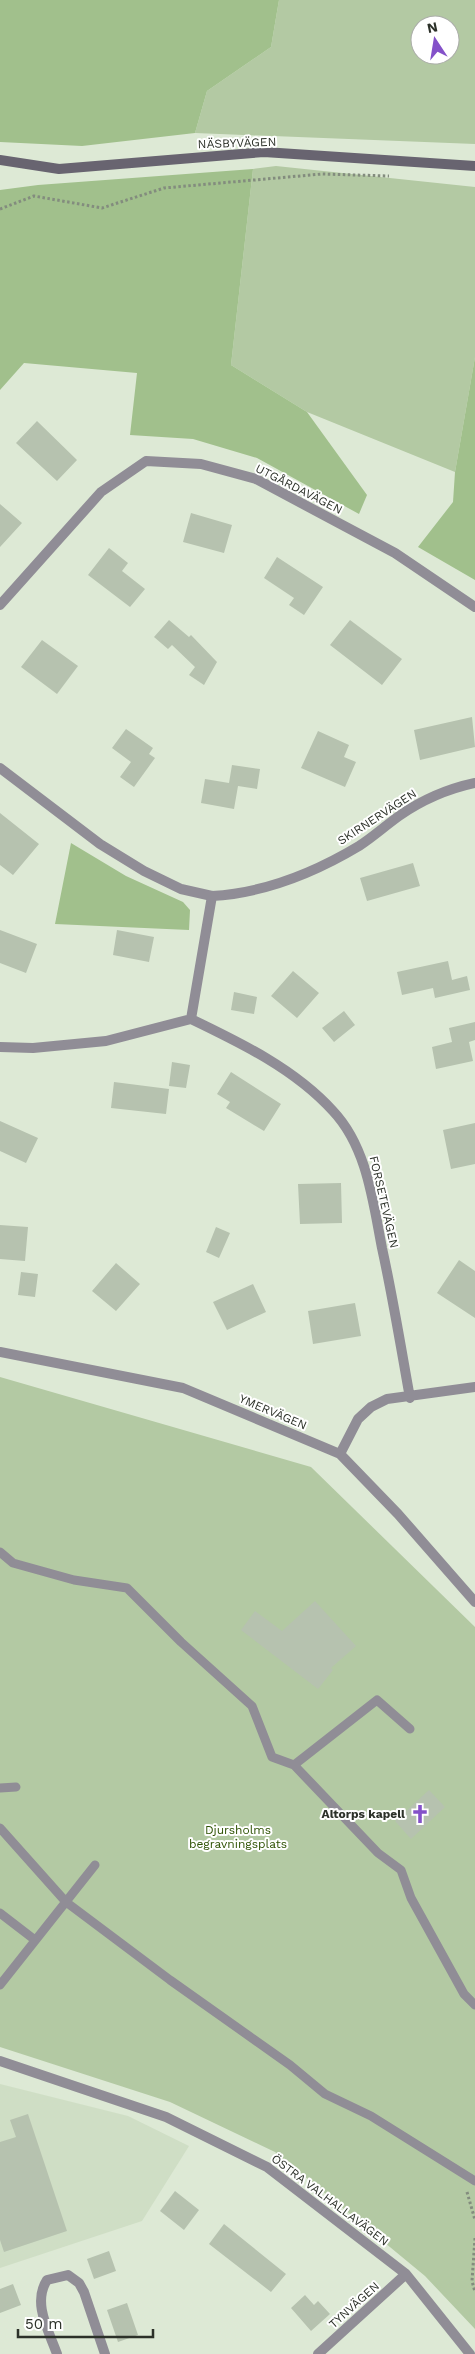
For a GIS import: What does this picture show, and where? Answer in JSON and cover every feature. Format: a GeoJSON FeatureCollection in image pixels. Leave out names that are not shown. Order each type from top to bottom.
{"type":"FeatureCollection","features":[{"type":"Feature","properties":{"kind":"street","name":"NÄSBYVÄGEN"},"geometry":{"type":"LineString","coordinates":[[0,160],[59,169],[264,152],[475,166]]}},
{"type":"Feature","properties":{"kind":"street","name":"UTGÅRDAVÄGEN"},"geometry":{"type":"LineString","coordinates":[[0,605],[100,492],[146,461],[201,464],[256,478],[394,553],[475,607]]}},
{"type":"Feature","properties":{"kind":"street"},"geometry":{"type":"LineString","coordinates":[[0,768],[107,849],[144,871],[181,889],[212,896],[191,1019],[106,1041],[33,1048],[0,1047]]}},
{"type":"Feature","properties":{"kind":"street","name":"SKIRNERVÄGEN"},"geometry":{"type":"LineString","coordinates":[[212,896],[234,895],[269,887],[316,869],[360,845],[401,815],[446,789],[475,783]]}},
{"type":"Feature","properties":{"kind":"street","name":"FORSETEVÄGEN"},"geometry":{"type":"LineString","coordinates":[[191,1019],[278,1065],[333,1110],[348,1129],[359,1153],[370,1191],[394,1304],[410,1398]]}},
{"type":"Feature","properties":{"kind":"street","name":"YMERVÄGEN"},"geometry":{"type":"LineString","coordinates":[[0,1352],[183,1388],[340,1454],[398,1514],[475,1602]]}},
{"type":"Feature","properties":{"kind":"street"},"geometry":{"type":"LineString","coordinates":[[340,1454],[358,1419],[371,1407],[387,1399],[410,1398],[475,1387]]}},
{"type":"Feature","properties":{"kind":"street","name":"ÖSTRA VALHALLAVÄGEN"},"geometry":{"type":"LineString","coordinates":[[0,2061],[166,2117],[267,2167],[406,2274],[470,2354]]}},
{"type":"Feature","properties":{"kind":"street","name":"TYNVÄGEN"},"geometry":{"type":"LineString","coordinates":[[318,2354],[406,2274]]}},
{"type":"Feature","properties":{"kind":"street"},"geometry":{"type":"LineString","coordinates":[[57,2354],[40,2307],[40,2295],[47,2280],[68,2275],[79,2282],[84,2292],[106,2354]]}},
{"type":"Feature","properties":{"kind":"lane"},"geometry":{"type":"LineString","coordinates":[[0,1552],[13,1563],[74,1580],[127,1588],[181,1642],[252,1706],[272,1757],[294,1765],[378,1853],[401,1870],[411,1898],[464,1994],[475,2005]]}},
{"type":"Feature","properties":{"kind":"lane"},"geometry":{"type":"LineString","coordinates":[[294,1765],[377,1700],[410,1729]]}},
{"type":"Feature","properties":{"kind":"lane"},"geometry":{"type":"LineString","coordinates":[[0,1788],[16,1788]]}},
{"type":"Feature","properties":{"kind":"lane"},"geometry":{"type":"LineString","coordinates":[[0,1828],[66,1902],[170,1980],[290,2065],[325,2094],[371,2116],[475,2181]]}},
{"type":"Feature","properties":{"kind":"lane"},"geometry":{"type":"LineString","coordinates":[[0,1985],[95,1865]]}},
{"type":"Feature","properties":{"kind":"lane"},"geometry":{"type":"LineString","coordinates":[[0,1913],[35,1940]]}},
{"type":"Feature","properties":{"kind":"path"},"geometry":{"type":"LineString","coordinates":[[0,209],[34,196],[102,208],[164,188],[322,174],[390,176]]}},
{"type":"Feature","properties":{"kind":"path"},"geometry":{"type":"LineString","coordinates":[[462,2172],[475,2220]]}},
{"type":"Feature","properties":{"kind":"path"},"geometry":{"type":"LineString","coordinates":[[475,2238],[472,2281],[475,2292]]}},
{"type":"Feature","properties":{"kind":"shaded area"},"geometry":{"type":"Polygon","coordinates":[[[0,2084],[128,2116],[189,2146],[142,2221],[0,2268],[0,2084]]]}},
{"type":"Feature","properties":{"kind":"green space"},"geometry":{"type":"Polygon","coordinates":[[[0,0],[279,0],[271,47],[207,91],[195,133],[82,146],[0,142],[0,0]]]}},
{"type":"Feature","properties":{"kind":"green space"},"geometry":{"type":"Polygon","coordinates":[[[279,0],[475,0],[475,144],[195,133],[207,91],[271,47],[279,0]]]}},
{"type":"Feature","properties":{"kind":"green space"},"geometry":{"type":"Polygon","coordinates":[[[276,166],[475,187],[475,357],[455,472],[307,412],[231,365],[253,169],[276,166]]]}},
{"type":"Feature","properties":{"kind":"green space"},"geometry":{"type":"Polygon","coordinates":[[[253,169],[231,365],[307,412],[367,495],[359,514],[257,458],[193,439],[130,435],[137,373],[24,363],[0,390],[0,190],[38,185],[253,169]]]}},
{"type":"Feature","properties":{"kind":"green space"},"geometry":{"type":"Polygon","coordinates":[[[475,357],[475,580],[418,547],[453,502],[455,472],[475,357]]]}},
{"type":"Feature","properties":{"kind":"green space"},"geometry":{"type":"Polygon","coordinates":[[[71,843],[126,876],[183,902],[190,910],[189,930],[55,924],[71,843]]]}},
{"type":"Feature","properties":{"kind":"green space","name":"Djursholms begravningsplats"},"geometry":{"type":"Polygon","coordinates":[[[0,1377],[311,1467],[475,1627],[475,2329],[425,2276],[275,2152],[170,2102],[0,2047],[0,1377]]]}},
{"type":"Feature","properties":{"kind":"building"},"geometry":{"type":"Polygon","coordinates":[[[37,421],[77,460],[57,481],[16,443],[37,421]]]}},
{"type":"Feature","properties":{"kind":"building"},"geometry":{"type":"Polygon","coordinates":[[[0,504],[22,523],[0,547],[0,504]]]}},
{"type":"Feature","properties":{"kind":"building"},"geometry":{"type":"Polygon","coordinates":[[[191,513],[232,525],[224,553],[183,542],[191,513]]]}},
{"type":"Feature","properties":{"kind":"building"},"geometry":{"type":"Polygon","coordinates":[[[109,548],[128,563],[122,571],[145,589],[130,607],[88,575],[109,548]]]}},
{"type":"Feature","properties":{"kind":"building"},"geometry":{"type":"Polygon","coordinates":[[[277,557],[323,587],[304,615],[289,605],[294,598],[264,578],[277,557]]]}},
{"type":"Feature","properties":{"kind":"building"},"geometry":{"type":"Polygon","coordinates":[[[169,620],[189,637],[191,635],[217,662],[204,685],[189,675],[195,667],[172,645],[168,649],[154,637],[169,620]]]}},
{"type":"Feature","properties":{"kind":"building"},"geometry":{"type":"Polygon","coordinates":[[[350,620],[402,659],[382,685],[330,645],[350,620]]]}},
{"type":"Feature","properties":{"kind":"building"},"geometry":{"type":"Polygon","coordinates":[[[42,640],[78,666],[57,694],[21,667],[42,640]]]}},
{"type":"Feature","properties":{"kind":"building"},"geometry":{"type":"Polygon","coordinates":[[[472,717],[475,747],[420,760],[414,730],[472,717]]]}},
{"type":"Feature","properties":{"kind":"building"},"geometry":{"type":"Polygon","coordinates":[[[126,729],[153,748],[149,754],[155,758],[134,787],[120,777],[131,762],[112,748],[126,729]]]}},
{"type":"Feature","properties":{"kind":"building"},"geometry":{"type":"Polygon","coordinates":[[[318,731],[349,745],[344,757],[356,762],[345,787],[301,768],[318,731]]]}},
{"type":"Feature","properties":{"kind":"building"},"geometry":{"type":"Polygon","coordinates":[[[232,765],[260,769],[257,789],[238,786],[234,809],[201,803],[205,779],[229,783],[232,765]]]}},
{"type":"Feature","properties":{"kind":"building"},"geometry":{"type":"Polygon","coordinates":[[[0,813],[39,844],[13,875],[0,865],[0,813]]]}},
{"type":"Feature","properties":{"kind":"building"},"geometry":{"type":"Polygon","coordinates":[[[413,863],[420,886],[367,901],[360,878],[413,863]]]}},
{"type":"Feature","properties":{"kind":"building"},"geometry":{"type":"Polygon","coordinates":[[[0,930],[37,944],[26,973],[0,963],[0,930]]]}},
{"type":"Feature","properties":{"kind":"building"},"geometry":{"type":"Polygon","coordinates":[[[117,930],[154,937],[149,962],[113,955],[117,930]]]}},
{"type":"Feature","properties":{"kind":"building"},"geometry":{"type":"Polygon","coordinates":[[[448,961],[452,980],[467,976],[470,990],[435,998],[433,988],[402,995],[397,972],[448,961]]]}},
{"type":"Feature","properties":{"kind":"building"},"geometry":{"type":"Polygon","coordinates":[[[293,971],[319,993],[297,1018],[271,996],[293,971]]]}},
{"type":"Feature","properties":{"kind":"building"},"geometry":{"type":"Polygon","coordinates":[[[234,992],[257,997],[254,1014],[231,1010],[234,992]]]}},
{"type":"Feature","properties":{"kind":"building"},"geometry":{"type":"Polygon","coordinates":[[[344,1011],[355,1025],[334,1042],[322,1028],[344,1011]]]}},
{"type":"Feature","properties":{"kind":"building"},"geometry":{"type":"Polygon","coordinates":[[[475,1022],[475,1040],[469,1042],[473,1061],[436,1069],[432,1047],[452,1042],[449,1028],[475,1022]]]}},
{"type":"Feature","properties":{"kind":"building"},"geometry":{"type":"Polygon","coordinates":[[[172,1062],[190,1065],[186,1088],[169,1086],[172,1062]]]}},
{"type":"Feature","properties":{"kind":"building"},"geometry":{"type":"Polygon","coordinates":[[[231,1072],[281,1104],[264,1131],[226,1108],[230,1102],[217,1094],[231,1072]]]}},
{"type":"Feature","properties":{"kind":"building"},"geometry":{"type":"Polygon","coordinates":[[[114,1082],[169,1089],[166,1114],[111,1108],[114,1082]]]}},
{"type":"Feature","properties":{"kind":"building"},"geometry":{"type":"Polygon","coordinates":[[[0,1121],[38,1138],[26,1163],[0,1151],[0,1121]]]}},
{"type":"Feature","properties":{"kind":"building"},"geometry":{"type":"Polygon","coordinates":[[[475,1123],[475,1164],[451,1169],[443,1130],[475,1123]]]}},
{"type":"Feature","properties":{"kind":"building"},"geometry":{"type":"Polygon","coordinates":[[[341,1183],[342,1223],[300,1224],[298,1184],[341,1183]]]}},
{"type":"Feature","properties":{"kind":"building"},"geometry":{"type":"Polygon","coordinates":[[[0,1225],[28,1227],[25,1261],[0,1259],[0,1225]]]}},
{"type":"Feature","properties":{"kind":"building"},"geometry":{"type":"Polygon","coordinates":[[[216,1227],[230,1233],[219,1258],[206,1252],[216,1227]]]}},
{"type":"Feature","properties":{"kind":"building"},"geometry":{"type":"Polygon","coordinates":[[[459,1260],[475,1271],[475,1318],[437,1293],[459,1260]]]}},
{"type":"Feature","properties":{"kind":"building"},"geometry":{"type":"Polygon","coordinates":[[[116,1263],[140,1284],[116,1311],[92,1291],[116,1263]]]}},
{"type":"Feature","properties":{"kind":"building"},"geometry":{"type":"Polygon","coordinates":[[[21,1272],[38,1274],[35,1297],[18,1295],[21,1272]]]}},
{"type":"Feature","properties":{"kind":"building"},"geometry":{"type":"Polygon","coordinates":[[[253,1284],[266,1312],[227,1330],[213,1302],[253,1284]]]}},
{"type":"Feature","properties":{"kind":"building"},"geometry":{"type":"Polygon","coordinates":[[[355,1303],[361,1336],[313,1344],[308,1311],[355,1303]]]}},
{"type":"Feature","properties":{"kind":"building"},"geometry":{"type":"Polygon","coordinates":[[[315,1601],[356,1646],[331,1668],[333,1670],[318,1689],[241,1630],[255,1611],[282,1631],[315,1601]]]}},
{"type":"Feature","properties":{"kind":"building","name":"Altorps kapell"},"geometry":{"type":"Polygon","coordinates":[[[429,1790],[445,1807],[411,1839],[395,1821],[429,1790]]]}},
{"type":"Feature","properties":{"kind":"building"},"geometry":{"type":"Polygon","coordinates":[[[28,2114],[67,2231],[4,2252],[0,2240],[0,2142],[16,2137],[10,2120],[28,2114]]]}},
{"type":"Feature","properties":{"kind":"building"},"geometry":{"type":"Polygon","coordinates":[[[175,2191],[199,2210],[184,2230],[160,2211],[175,2191]]]}},
{"type":"Feature","properties":{"kind":"building"},"geometry":{"type":"Polygon","coordinates":[[[224,2224],[286,2274],[271,2292],[209,2244],[224,2224]]]}},
{"type":"Feature","properties":{"kind":"building"},"geometry":{"type":"Polygon","coordinates":[[[109,2251],[116,2271],[94,2279],[87,2259],[109,2251]]]}},
{"type":"Feature","properties":{"kind":"building"},"geometry":{"type":"Polygon","coordinates":[[[13,2284],[21,2305],[0,2313],[0,2289],[13,2284]]]}},
{"type":"Feature","properties":{"kind":"building"},"geometry":{"type":"Polygon","coordinates":[[[305,2295],[314,2305],[318,2301],[330,2314],[311,2331],[291,2308],[305,2295]]]}},
{"type":"Feature","properties":{"kind":"building"},"geometry":{"type":"Polygon","coordinates":[[[127,2303],[138,2335],[118,2342],[107,2310],[127,2303]]]}},
{"type":"Feature","properties":{"kind":"place","name":"Altorps kapell"},"geometry":{"type":"Point","coordinates":[420,1814]}}]}
